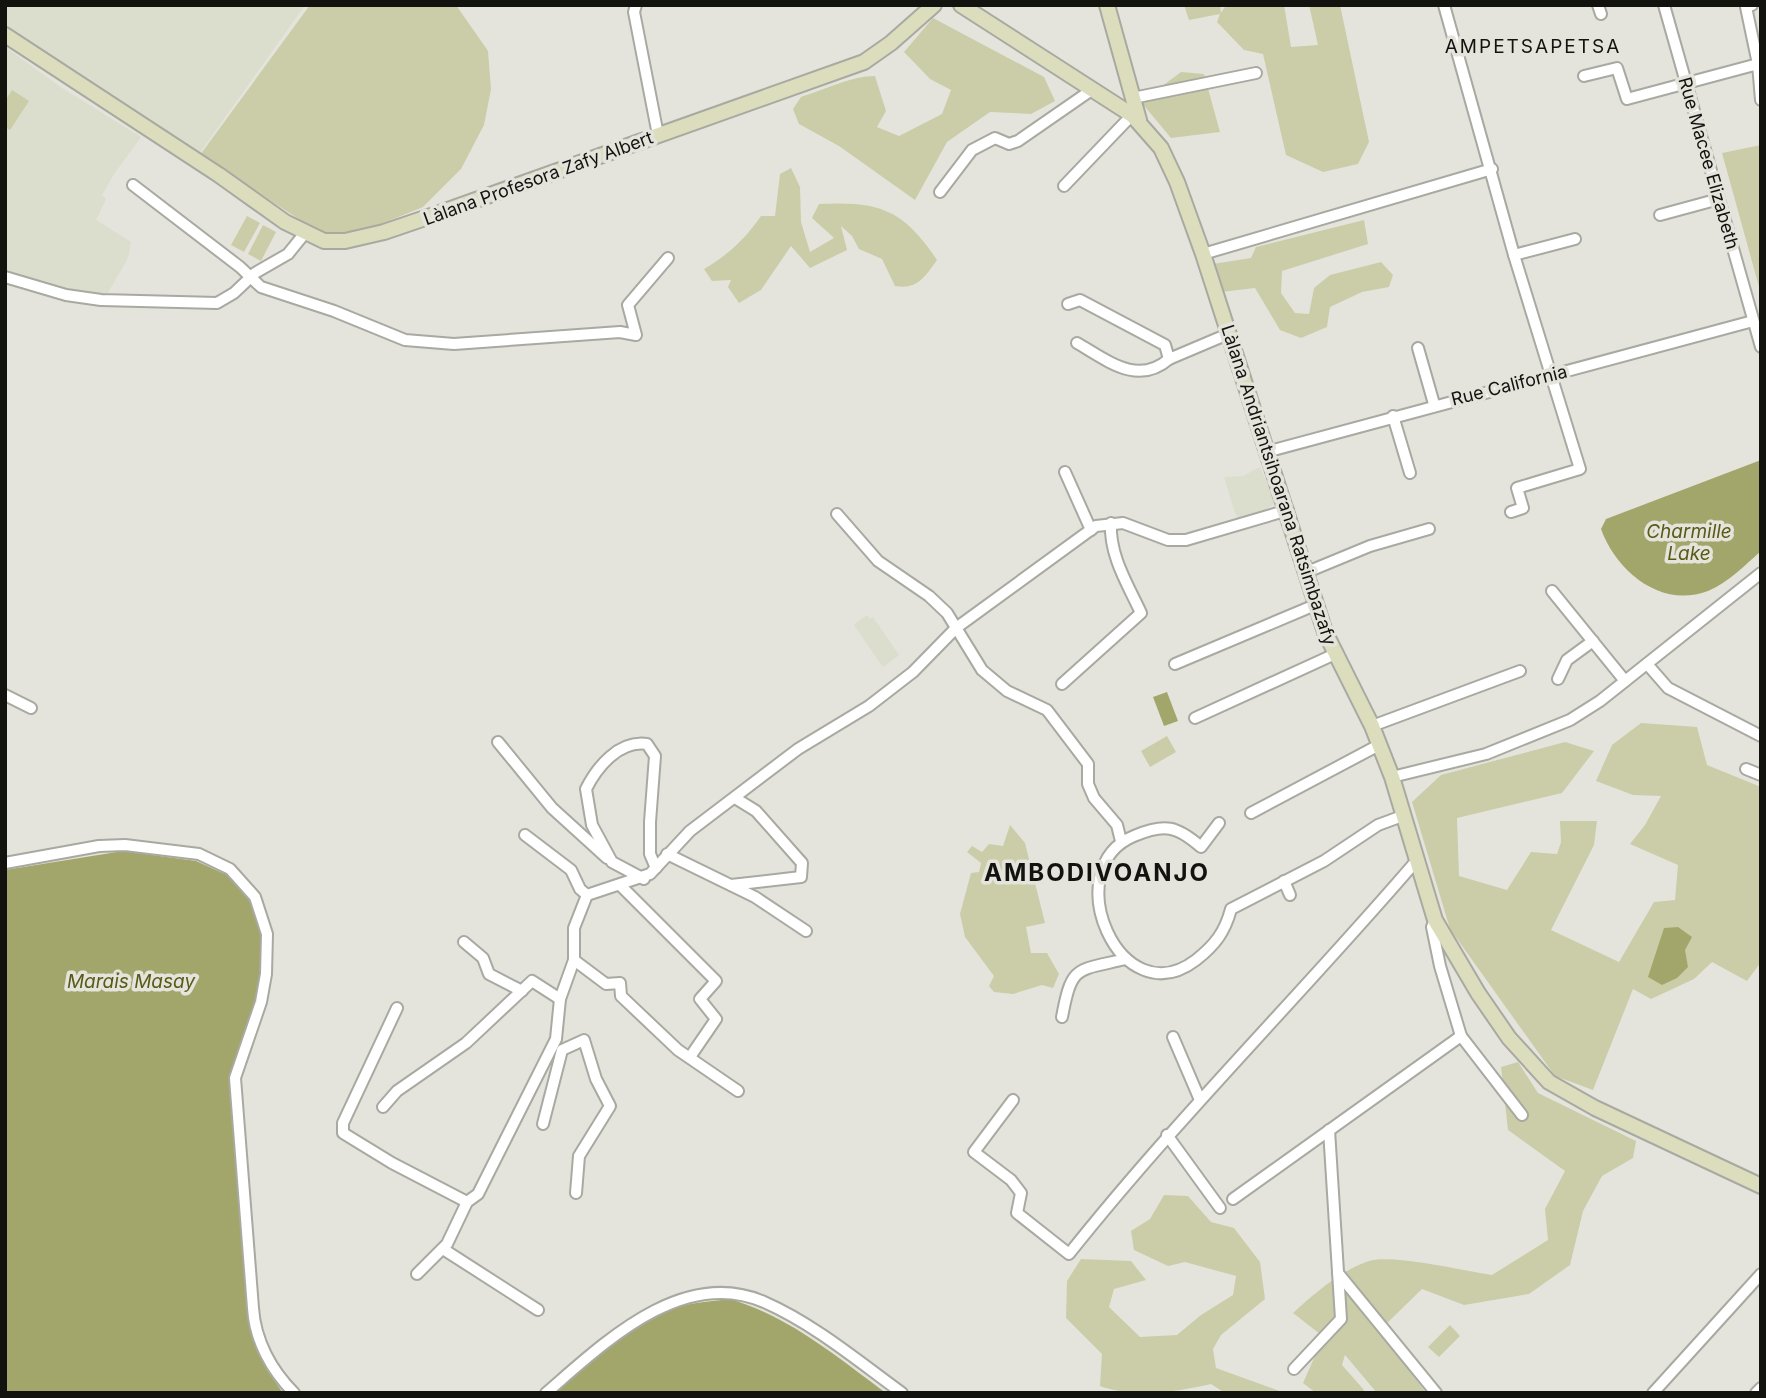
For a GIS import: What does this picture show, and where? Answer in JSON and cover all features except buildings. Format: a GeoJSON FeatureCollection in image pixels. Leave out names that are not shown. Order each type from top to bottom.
{"type":"FeatureCollection","features":[{"type":"Feature","properties":{"kind":"main road","name":"Làlana Profesora Zafy Albert"},"geometry":{"type":"LineString","coordinates":[[5,35],[305,233],[324,241],[345,241],[384,232],[863,62],[891,43],[933,5]]}},
{"type":"Feature","properties":{"kind":"main road","name":"Làlana Andriantsihoarana Ratsimbazafy"},"geometry":{"type":"LineString","coordinates":[[961,5],[1135,117],[1161,148],[1177,182],[1203,254],[1266,452],[1288,510],[1315,605],[1392,777],[1435,920],[1478,993],[1509,1038],[1549,1082],[1595,1108],[1761,1186]]}},
{"type":"Feature","properties":{"kind":"main road"},"geometry":{"type":"LineString","coordinates":[[1107,5],[1133,98],[1135,117]]}},
{"type":"Feature","properties":{"kind":"street"},"geometry":{"type":"LineString","coordinates":[[636,5],[634,12],[658,135]]}},
{"type":"Feature","properties":{"kind":"street"},"geometry":{"type":"LineString","coordinates":[[1444,5],[1514,255],[1580,469],[1517,488],[1522,508],[1511,512]]}},
{"type":"Feature","properties":{"kind":"street","name":"Rue Macee Elizabeth"},"geometry":{"type":"LineString","coordinates":[[1664,5],[1761,347]]}},
{"type":"Feature","properties":{"kind":"street"},"geometry":{"type":"LineString","coordinates":[[1748,6],[1761,100]]}},
{"type":"Feature","properties":{"kind":"street"},"geometry":{"type":"LineString","coordinates":[[1584,76],[1617,68],[1627,99],[1758,64]]}},
{"type":"Feature","properties":{"kind":"street"},"geometry":{"type":"LineString","coordinates":[[1133,98],[1256,73]]}},
{"type":"Feature","properties":{"kind":"street"},"geometry":{"type":"LineString","coordinates":[[940,192],[972,150],[995,138],[1009,144],[1018,141],[1093,89]]}},
{"type":"Feature","properties":{"kind":"street"},"geometry":{"type":"LineString","coordinates":[[1064,186],[1135,117]]}},
{"type":"Feature","properties":{"kind":"street"},"geometry":{"type":"LineString","coordinates":[[1203,254],[1492,169]]}},
{"type":"Feature","properties":{"kind":"street"},"geometry":{"type":"LineString","coordinates":[[133,185],[240,267],[249,279],[261,288],[334,311],[405,340],[454,344],[620,332],[636,335],[628,305],[668,258]]}},
{"type":"Feature","properties":{"kind":"street"},"geometry":{"type":"LineString","coordinates":[[1660,215],[1719,199]]}},
{"type":"Feature","properties":{"kind":"street"},"geometry":{"type":"LineString","coordinates":[[5,277],[89,298],[217,303],[288,254],[305,233]]}},
{"type":"Feature","properties":{"kind":"street"},"geometry":{"type":"LineString","coordinates":[[1514,255],[1575,239]]}},
{"type":"Feature","properties":{"kind":"street"},"geometry":{"type":"LineString","coordinates":[[1068,304],[1080,300],[1165,345],[1169,359]]}},
{"type":"Feature","properties":{"kind":"street","name":"Rue California"},"geometry":{"type":"LineString","coordinates":[[1266,452],[1434,404],[1753,321]]}},
{"type":"Feature","properties":{"kind":"street"},"geometry":{"type":"LineString","coordinates":[[1077,343],[1133,371],[1157,370],[1169,359],[1228,334]]}},
{"type":"Feature","properties":{"kind":"street"},"geometry":{"type":"LineString","coordinates":[[1418,348],[1434,404]]}},
{"type":"Feature","properties":{"kind":"street"},"geometry":{"type":"LineString","coordinates":[[1393,416],[1410,473]]}},
{"type":"Feature","properties":{"kind":"street"},"geometry":{"type":"LineString","coordinates":[[1065,472],[1091,530]]}},
{"type":"Feature","properties":{"kind":"street"},"geometry":{"type":"LineString","coordinates":[[587,895],[644,879],[690,831],[799,749],[869,706],[913,672],[956,628],[1091,530],[1111,523],[1123,523],[1168,540],[1186,540],[1288,510]]}},
{"type":"Feature","properties":{"kind":"street"},"geometry":{"type":"LineString","coordinates":[[837,514],[878,561],[947,613],[982,670],[1007,691],[1047,710],[1088,764],[1088,784],[1094,798],[1117,825],[1121,841]]}},
{"type":"Feature","properties":{"kind":"street"},"geometry":{"type":"LineString","coordinates":[[1062,684],[1141,613],[1117,561],[1110,535],[1111,523]]}},
{"type":"Feature","properties":{"kind":"street"},"geometry":{"type":"LineString","coordinates":[[1307,572],[1370,547],[1429,529]]}},
{"type":"Feature","properties":{"kind":"street"},"geometry":{"type":"LineString","coordinates":[[1392,777],[1486,754],[1570,720],[1625,681],[1761,573]]}},
{"type":"Feature","properties":{"kind":"street"},"geometry":{"type":"LineString","coordinates":[[1552,591],[1625,681]]}},
{"type":"Feature","properties":{"kind":"street"},"geometry":{"type":"LineString","coordinates":[[1175,664],[1315,605]]}},
{"type":"Feature","properties":{"kind":"street"},"geometry":{"type":"LineString","coordinates":[[1558,679],[1567,660],[1593,641]]}},
{"type":"Feature","properties":{"kind":"street"},"geometry":{"type":"LineString","coordinates":[[1195,718],[1335,654]]}},
{"type":"Feature","properties":{"kind":"street"},"geometry":{"type":"LineString","coordinates":[[1647,664],[1668,688],[1761,736]]}},
{"type":"Feature","properties":{"kind":"street"},"geometry":{"type":"LineString","coordinates":[[1371,726],[1520,671]]}},
{"type":"Feature","properties":{"kind":"street"},"geometry":{"type":"LineString","coordinates":[[5,695],[31,708]]}},
{"type":"Feature","properties":{"kind":"street"},"geometry":{"type":"LineString","coordinates":[[498,742],[552,808],[612,862],[644,879]]}},
{"type":"Feature","properties":{"kind":"street"},"geometry":{"type":"LineString","coordinates":[[612,862],[592,825],[586,789],[601,765],[621,749],[639,743],[647,744],[655,757],[650,854],[656,868]]}},
{"type":"Feature","properties":{"kind":"street"},"geometry":{"type":"LineString","coordinates":[[1251,813],[1378,745]]}},
{"type":"Feature","properties":{"kind":"street"},"geometry":{"type":"LineString","coordinates":[[1746,769],[1761,775]]}},
{"type":"Feature","properties":{"kind":"street"},"geometry":{"type":"LineString","coordinates":[[731,885],[801,877],[802,863],[756,811],[735,798]]}},
{"type":"Feature","properties":{"kind":"street"},"geometry":{"type":"LineString","coordinates":[[1219,823],[1201,847],[1176,828],[1149,830],[1121,841],[1104,864],[1097,885],[1104,927],[1126,960],[1144,971],[1168,975],[1183,969],[1209,949],[1226,929],[1231,909],[1324,861],[1358,836],[1405,815]]}},
{"type":"Feature","properties":{"kind":"street"},"geometry":{"type":"LineString","coordinates":[[525,835],[571,870],[580,889],[587,895]]}},
{"type":"Feature","properties":{"kind":"street"},"geometry":{"type":"LineString","coordinates":[[5,863],[99,846],[125,845],[199,854],[230,869],[255,897],[267,934],[267,974],[261,1002],[235,1078],[254,1326],[264,1352],[281,1380],[293,1393]]}},
{"type":"Feature","properties":{"kind":"street"},"geometry":{"type":"LineString","coordinates":[[667,854],[731,885],[806,931]]}},
{"type":"Feature","properties":{"kind":"street"},"geometry":{"type":"LineString","coordinates":[[1013,1100],[974,1152],[1011,1180],[1021,1193],[1017,1213],[1069,1254],[1167,1135],[1349,941],[1417,860]]}},
{"type":"Feature","properties":{"kind":"street"},"geometry":{"type":"LineString","coordinates":[[1284,881],[1290,895]]}},
{"type":"Feature","properties":{"kind":"street"},"geometry":{"type":"LineString","coordinates":[[621,886],[716,981],[699,999],[716,1019],[690,1057]]}},
{"type":"Feature","properties":{"kind":"street"},"geometry":{"type":"LineString","coordinates":[[543,1124],[559,1044],[560,999],[574,960],[574,928],[587,895]]}},
{"type":"Feature","properties":{"kind":"street"},"geometry":{"type":"LineString","coordinates":[[1435,920],[1432,927],[1440,966],[1461,1036],[1522,1115]]}},
{"type":"Feature","properties":{"kind":"street"},"geometry":{"type":"LineString","coordinates":[[464,942],[483,958],[489,974],[522,991]]}},
{"type":"Feature","properties":{"kind":"street"},"geometry":{"type":"LineString","coordinates":[[574,960],[606,984],[620,982],[621,996],[690,1057],[738,1091]]}},
{"type":"Feature","properties":{"kind":"street"},"geometry":{"type":"LineString","coordinates":[[1062,1017],[1069,982],[1079,971],[1126,960]]}},
{"type":"Feature","properties":{"kind":"street"},"geometry":{"type":"LineString","coordinates":[[383,1107],[397,1091],[466,1043],[532,981],[560,999]]}},
{"type":"Feature","properties":{"kind":"street"},"geometry":{"type":"LineString","coordinates":[[397,1008],[343,1123],[343,1133],[392,1163],[467,1202]]}},
{"type":"Feature","properties":{"kind":"street"},"geometry":{"type":"LineString","coordinates":[[1233,1199],[1461,1036]]}},
{"type":"Feature","properties":{"kind":"street"},"geometry":{"type":"LineString","coordinates":[[1173,1037],[1200,1100]]}},
{"type":"Feature","properties":{"kind":"street"},"geometry":{"type":"LineString","coordinates":[[559,1044],[584,1040],[596,1079],[610,1106],[579,1156],[576,1193]]}},
{"type":"Feature","properties":{"kind":"street"},"geometry":{"type":"LineString","coordinates":[[417,1274],[443,1250],[467,1202],[478,1194],[559,1044]]}},
{"type":"Feature","properties":{"kind":"street"},"geometry":{"type":"LineString","coordinates":[[1294,1369],[1341,1319],[1329,1130]]}},
{"type":"Feature","properties":{"kind":"street"},"geometry":{"type":"LineString","coordinates":[[1167,1135],[1220,1208]]}},
{"type":"Feature","properties":{"kind":"street"},"geometry":{"type":"LineString","coordinates":[[443,1250],[538,1310]]}},
{"type":"Feature","properties":{"kind":"street"},"geometry":{"type":"LineString","coordinates":[[1338,1273],[1436,1393]]}},
{"type":"Feature","properties":{"kind":"street"},"geometry":{"type":"LineString","coordinates":[[1653,1393],[1761,1274]]}},
{"type":"Feature","properties":{"kind":"street"},"geometry":{"type":"LineString","coordinates":[[546,1393],[600,1346],[662,1306],[702,1294],[732,1294],[762,1301],[807,1325],[902,1393]]}},
{"type":"Feature","properties":{"kind":"street"},"geometry":{"type":"LineString","coordinates":[[1756,1393],[1761,1388]]}},
{"type":"Feature","properties":{"kind":"shaded area"},"geometry":{"type":"Polygon","coordinates":[[[5,5],[305,5],[199,154],[5,31],[5,5]]]}},
{"type":"Feature","properties":{"kind":"shaded area"},"geometry":{"type":"Polygon","coordinates":[[[310,5],[456,5],[488,51],[491,89],[484,125],[461,169],[423,207],[359,233],[325,236],[200,155],[310,5]]]}},
{"type":"Feature","properties":{"kind":"shaded area"},"geometry":{"type":"Polygon","coordinates":[[[1184,5],[1220,5],[1221,13],[1226,5],[1284,5],[1291,47],[1318,45],[1309,5],[1340,5],[1369,142],[1358,164],[1323,172],[1286,155],[1263,54],[1244,50],[1217,22],[1220,14],[1189,20],[1184,5]]]}},
{"type":"Feature","properties":{"kind":"shaded area"},"geometry":{"type":"Polygon","coordinates":[[[933,18],[1044,77],[1055,101],[1031,114],[990,112],[947,142],[915,200],[839,146],[799,124],[793,109],[801,97],[847,81],[875,76],[886,111],[877,127],[899,136],[942,114],[951,90],[930,79],[904,52],[933,18]]]}},
{"type":"Feature","properties":{"kind":"shaded area"},"geometry":{"type":"Polygon","coordinates":[[[5,47],[62,88],[141,137],[102,195],[106,199],[96,220],[131,242],[128,258],[106,296],[65,289],[5,272],[5,47]]]}},
{"type":"Feature","properties":{"kind":"shaded area"},"geometry":{"type":"Polygon","coordinates":[[[1181,72],[1204,74],[1220,132],[1171,138],[1141,102],[1181,72]]]}},
{"type":"Feature","properties":{"kind":"shaded area"},"geometry":{"type":"Polygon","coordinates":[[[12,90],[29,101],[10,130],[5,127],[5,101],[12,90]]]}},
{"type":"Feature","properties":{"kind":"shaded area"},"geometry":{"type":"Polygon","coordinates":[[[1761,145],[1761,294],[1722,153],[1761,145]]]}},
{"type":"Feature","properties":{"kind":"shaded area"},"geometry":{"type":"Polygon","coordinates":[[[791,168],[800,187],[801,222],[810,252],[834,238],[812,218],[819,204],[858,204],[874,207],[901,219],[913,229],[937,260],[920,281],[909,286],[895,286],[882,259],[859,249],[852,236],[841,226],[847,250],[810,268],[791,246],[761,290],[739,303],[728,287],[731,280],[712,281],[704,269],[736,246],[761,216],[775,216],[780,174],[791,168]]]}},
{"type":"Feature","properties":{"kind":"shaded area"},"geometry":{"type":"Polygon","coordinates":[[[247,216],[260,223],[244,252],[231,245],[247,216]]]}},
{"type":"Feature","properties":{"kind":"shaded area"},"geometry":{"type":"Polygon","coordinates":[[[1364,220],[1368,244],[1282,271],[1281,293],[1295,313],[1309,314],[1314,288],[1330,275],[1381,262],[1393,275],[1389,287],[1362,292],[1330,307],[1327,327],[1301,338],[1280,330],[1255,288],[1221,292],[1213,264],[1251,258],[1256,247],[1364,220]]]}},
{"type":"Feature","properties":{"kind":"shaded area"},"geometry":{"type":"Polygon","coordinates":[[[263,225],[276,232],[261,261],[248,254],[263,225]]]}},
{"type":"Feature","properties":{"kind":"shaded area"},"geometry":{"type":"Polygon","coordinates":[[[1260,467],[1275,502],[1265,512],[1240,520],[1235,513],[1224,477],[1243,476],[1260,467]]]}},
{"type":"Feature","properties":{"kind":"shaded area"},"geometry":{"type":"Polygon","coordinates":[[[867,615],[870,619],[873,617],[899,655],[883,667],[854,625],[867,615]]]}},
{"type":"Feature","properties":{"kind":"shaded area"},"geometry":{"type":"Polygon","coordinates":[[[1641,723],[1697,727],[1707,765],[1761,787],[1761,962],[1747,981],[1712,962],[1694,979],[1651,999],[1633,989],[1593,1090],[1555,1076],[1450,929],[1412,802],[1441,775],[1565,742],[1594,751],[1562,793],[1457,818],[1459,876],[1507,890],[1531,852],[1557,854],[1561,842],[1560,821],[1597,821],[1594,845],[1551,930],[1619,962],[1654,902],[1675,900],[1678,865],[1630,844],[1645,825],[1661,796],[1633,795],[1596,781],[1612,745],[1641,723]]]}},
{"type":"Feature","properties":{"kind":"shaded area"},"geometry":{"type":"Polygon","coordinates":[[[1167,736],[1176,752],[1150,767],[1141,751],[1167,736]]]}},
{"type":"Feature","properties":{"kind":"shaded area"},"geometry":{"type":"Polygon","coordinates":[[[1010,825],[1025,843],[1045,923],[1026,927],[1031,953],[1047,953],[1059,974],[1053,988],[1042,985],[1013,994],[994,992],[989,986],[994,976],[965,937],[960,914],[971,873],[979,872],[981,863],[967,852],[972,846],[982,852],[989,844],[1003,846],[1010,825]]]}},
{"type":"Feature","properties":{"kind":"shaded area"},"geometry":{"type":"Polygon","coordinates":[[[1518,1062],[1538,1093],[1636,1141],[1633,1158],[1602,1176],[1583,1211],[1570,1265],[1529,1294],[1464,1305],[1422,1289],[1380,1330],[1426,1393],[1377,1393],[1345,1355],[1342,1365],[1364,1390],[1362,1393],[1316,1393],[1303,1383],[1315,1356],[1320,1334],[1293,1313],[1338,1276],[1359,1265],[1380,1259],[1411,1261],[1492,1275],[1548,1240],[1545,1209],[1565,1171],[1508,1130],[1501,1067],[1518,1062]]]}},
{"type":"Feature","properties":{"kind":"shaded area"},"geometry":{"type":"Polygon","coordinates":[[[1164,1195],[1188,1196],[1211,1222],[1234,1228],[1260,1262],[1265,1299],[1221,1335],[1213,1349],[1216,1368],[1285,1393],[1225,1393],[1211,1384],[1140,1393],[1100,1386],[1102,1354],[1066,1318],[1067,1281],[1081,1259],[1131,1261],[1146,1280],[1114,1289],[1109,1307],[1140,1337],[1177,1335],[1201,1315],[1233,1295],[1236,1276],[1185,1262],[1168,1266],[1134,1250],[1131,1231],[1150,1219],[1164,1195]]]}},
{"type":"Feature","properties":{"kind":"shaded area"},"geometry":{"type":"Polygon","coordinates":[[[1450,1325],[1460,1336],[1439,1357],[1428,1347],[1450,1325]]]}},
{"type":"Feature","properties":{"kind":"water","name":"Charmille Lake"},"geometry":{"type":"Polygon","coordinates":[[[1761,460],[1761,551],[1715,588],[1691,595],[1674,595],[1657,590],[1629,572],[1617,559],[1601,529],[1606,519],[1761,460]]]}},
{"type":"Feature","properties":{"kind":"water"},"geometry":{"type":"Polygon","coordinates":[[[1167,692],[1178,721],[1164,726],[1153,697],[1167,692]]]}},
{"type":"Feature","properties":{"kind":"water","name":"Marais Masay"},"geometry":{"type":"Polygon","coordinates":[[[123,851],[196,861],[227,875],[252,904],[264,940],[263,979],[236,1061],[252,1332],[267,1370],[283,1393],[5,1393],[5,870],[123,851]]]}},
{"type":"Feature","properties":{"kind":"water"},"geometry":{"type":"Polygon","coordinates":[[[1678,927],[1692,937],[1685,950],[1688,967],[1677,978],[1662,985],[1648,977],[1664,928],[1678,927]]]}},
{"type":"Feature","properties":{"kind":"water"},"geometry":{"type":"Polygon","coordinates":[[[730,1299],[793,1327],[886,1393],[551,1393],[604,1349],[647,1319],[678,1307],[730,1299]]]}},
{"type":"Feature","properties":{"kind":"district","name":"AMPETSAPETSA"},"geometry":{"type":"Point","coordinates":[1533,46]}},
{"type":"Feature","properties":{"kind":"district","name":"AMBODIVOANJO"},"geometry":{"type":"Point","coordinates":[1097,872]}}]}
